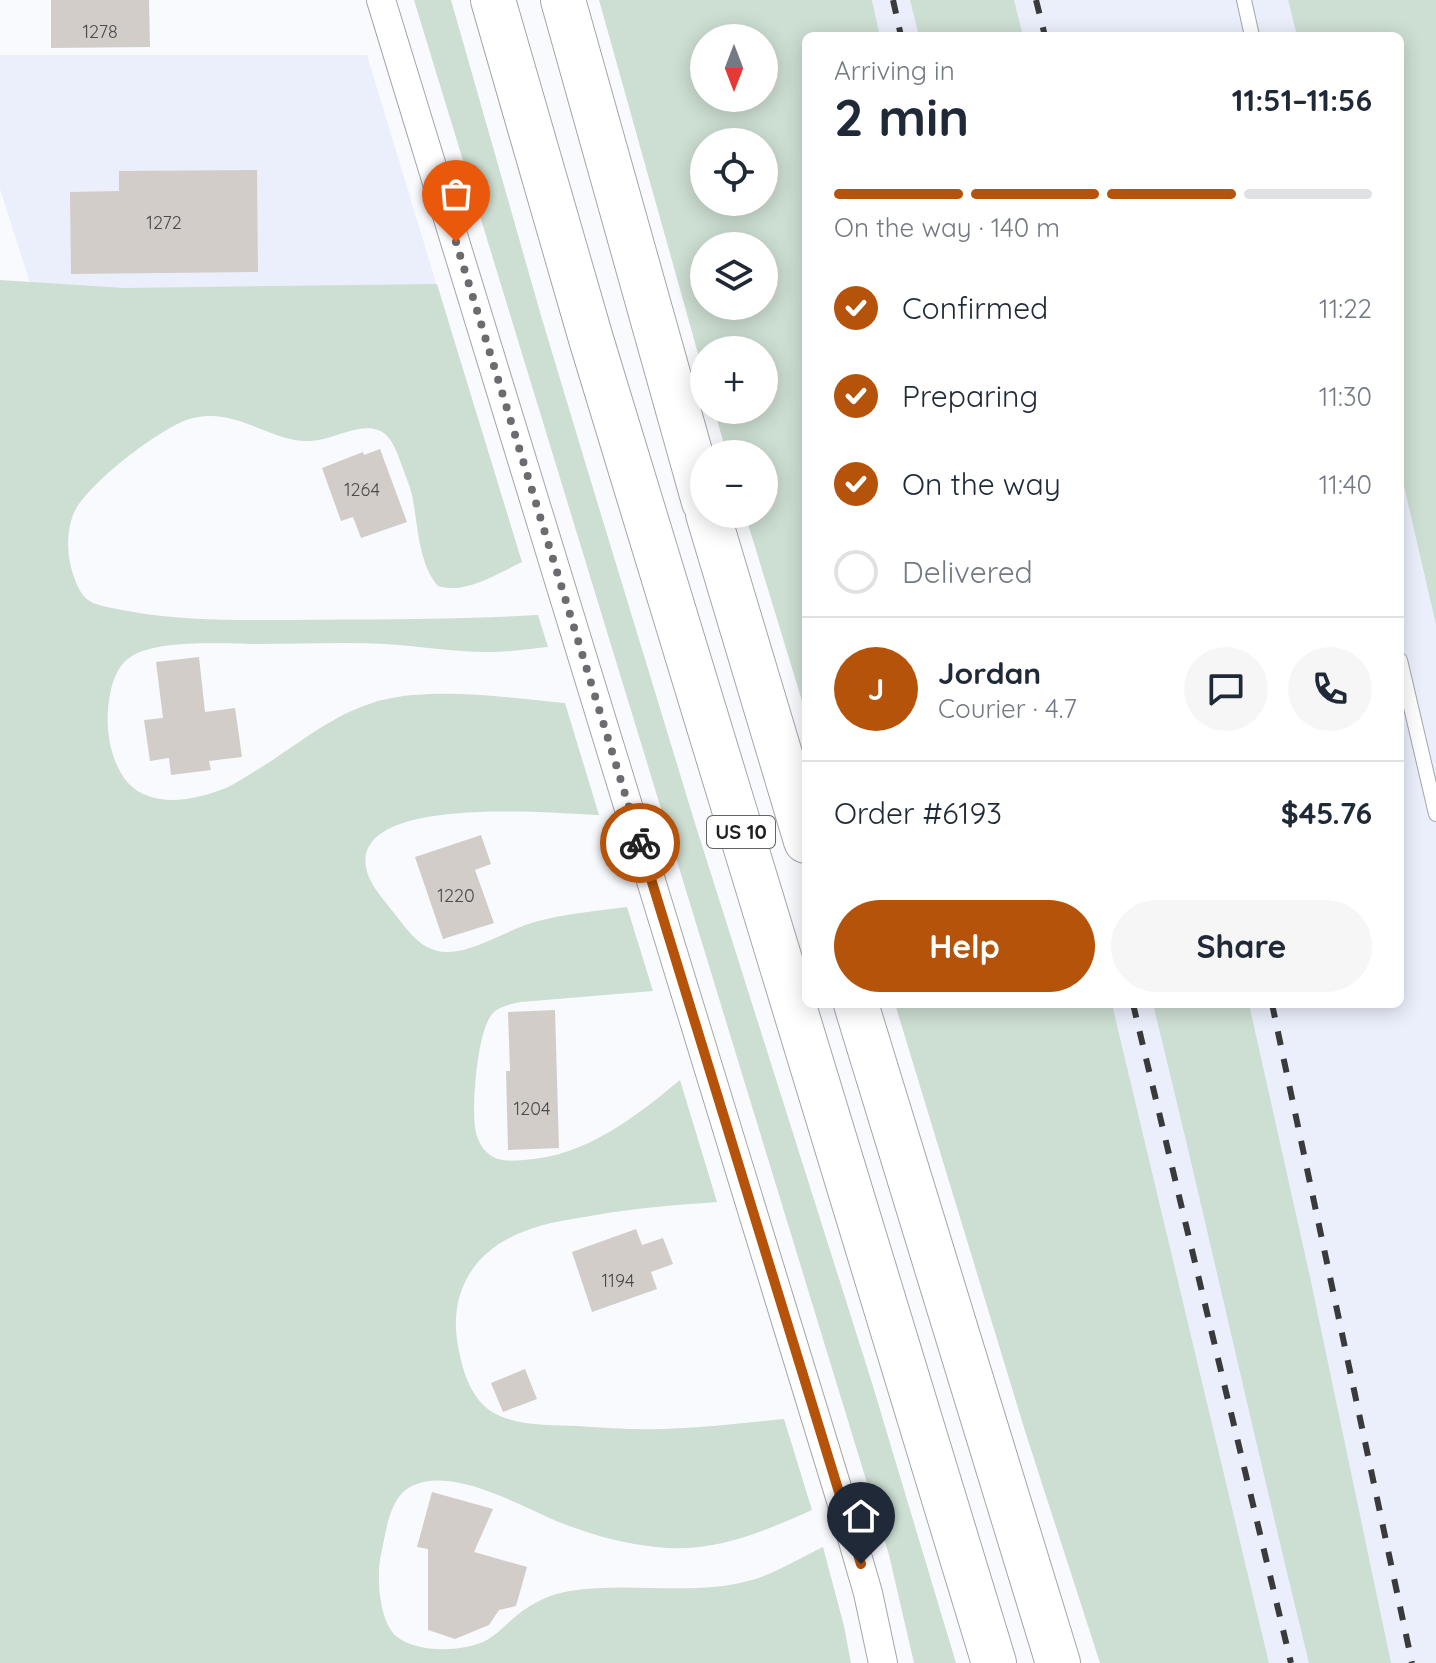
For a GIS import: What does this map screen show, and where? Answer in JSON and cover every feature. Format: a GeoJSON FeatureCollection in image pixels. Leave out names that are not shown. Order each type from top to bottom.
{"type":"FeatureCollection","features":[{"type":"Feature","properties":{"kind":"highway","name":"US 10"},"geometry":{"type":"LineString","coordinates":[[493,0],[595,353],[994,1663]]}},
{"type":"Feature","properties":{"kind":"highway"},"geometry":{"type":"LineString","coordinates":[[563,0],[690,452]]}},
{"type":"Feature","properties":{"kind":"highway","name":"US 10"},"geometry":{"type":"LineString","coordinates":[[712,528],[802,828]]}},
{"type":"Feature","properties":{"kind":"highway"},"geometry":{"type":"LineString","coordinates":[[857,1008],[1058,1663]]}},
{"type":"Feature","properties":{"kind":"street"},"geometry":{"type":"LineString","coordinates":[[381,0],[843,1507],[868,1593],[883,1663]]}},
{"type":"Feature","properties":{"kind":"lane"},"geometry":{"type":"LineString","coordinates":[[1244,0],[1251,32]]}},
{"type":"Feature","properties":{"kind":"lane"},"geometry":{"type":"LineString","coordinates":[[1404,677],[1436,814]]}},
{"type":"Feature","properties":{"kind":"shaded area"},"geometry":{"type":"Polygon","coordinates":[[[872,0],[1288,0],[1296,32],[879,32],[872,0]]]}},
{"type":"Feature","properties":{"kind":"shaded area"},"geometry":{"type":"Polygon","coordinates":[[[0,55],[367,55],[440,296],[34,296],[0,189],[0,55]]]}},
{"type":"Feature","properties":{"kind":"shaded area"},"geometry":{"type":"Polygon","coordinates":[[[1404,486],[1436,625],[1436,1663],[1269,1663],[1113,1008],[1404,1008],[1404,486]]]}},
{"type":"Feature","properties":{"kind":"green space"},"geometry":{"type":"Polygon","coordinates":[[[414,0],[451,0],[589,475],[956,1663],[914,1663],[889,1555],[414,0]]]}},
{"type":"Feature","properties":{"kind":"green space"},"geometry":{"type":"Polygon","coordinates":[[[599,0],[872,0],[879,32],[802,32],[802,701],[749,528],[778,528],[778,440],[723,440],[718,424],[778,424],[778,336],[693,336],[599,0]]]}},
{"type":"Feature","properties":{"kind":"green space"},"geometry":{"type":"Polygon","coordinates":[[[910,0],[1014,0],[1022,32],[918,32],[910,0]]]}},
{"type":"Feature","properties":{"kind":"green space"},"geometry":{"type":"Polygon","coordinates":[[[1288,0],[1436,0],[1436,625],[1404,486],[1404,32],[1296,32],[1288,0]]]}},
{"type":"Feature","properties":{"kind":"green space"},"geometry":{"type":"Polygon","coordinates":[[[0,280],[124,288],[437,284],[522,562],[470,585],[459,588],[438,586],[423,557],[412,496],[397,453],[388,437],[377,430],[359,429],[319,440],[296,440],[240,421],[209,416],[193,418],[163,432],[126,458],[92,489],[73,515],[69,529],[69,560],[73,574],[82,594],[93,603],[168,617],[291,620],[538,615],[548,647],[488,652],[369,643],[210,643],[159,647],[132,656],[117,673],[108,719],[114,759],[123,777],[139,792],[163,799],[189,799],[230,786],[339,717],[378,701],[423,694],[447,694],[565,703],[599,815],[504,812],[423,818],[391,828],[371,843],[367,873],[379,894],[413,936],[436,951],[455,951],[477,945],[543,920],[627,907],[653,991],[521,1002],[493,1013],[479,1050],[474,1102],[476,1135],[484,1149],[497,1158],[515,1161],[547,1157],[608,1133],[680,1080],[717,1202],[569,1219],[533,1228],[507,1239],[479,1261],[461,1291],[456,1326],[463,1367],[470,1387],[490,1411],[528,1423],[652,1429],[784,1419],[812,1510],[723,1543],[667,1548],[633,1544],[589,1533],[473,1486],[451,1481],[430,1481],[412,1486],[404,1491],[393,1507],[380,1564],[380,1597],[390,1629],[396,1636],[415,1646],[463,1648],[488,1640],[528,1607],[555,1594],[593,1588],[729,1585],[770,1573],[823,1547],[851,1663],[0,1663],[0,280]]]}},
{"type":"Feature","properties":{"kind":"green space"},"geometry":{"type":"Polygon","coordinates":[[[896,1008],[1113,1008],[1269,1663],[1100,1663],[1025,1431],[896,1008]]]}},
{"type":"Feature","properties":{"kind":"green space"},"geometry":{"type":"Polygon","coordinates":[[[1154,1008],[1250,1008],[1391,1663],[1309,1663],[1154,1008]]]}},
{"type":"Feature","properties":{"kind":"building"},"geometry":{"type":"Polygon","coordinates":[[[51,0],[149,0],[150,47],[51,48],[51,0]]]}},
{"type":"Feature","properties":{"kind":"building"},"geometry":{"type":"Polygon","coordinates":[[[257,170],[258,272],[71,274],[70,192],[119,191],[119,171],[257,170]]]}},
{"type":"Feature","properties":{"kind":"building"},"geometry":{"type":"Polygon","coordinates":[[[380,449],[407,522],[361,538],[353,517],[341,521],[322,468],[363,452],[364,455],[380,449]]]}},
{"type":"Feature","properties":{"kind":"building"},"geometry":{"type":"Polygon","coordinates":[[[199,657],[205,712],[235,708],[242,757],[209,761],[211,770],[171,775],[169,758],[150,761],[144,720],[163,718],[156,662],[199,657]]]}},
{"type":"Feature","properties":{"kind":"building"},"geometry":{"type":"Polygon","coordinates":[[[481,835],[491,864],[475,870],[494,923],[443,939],[415,857],[481,835]]]}},
{"type":"Feature","properties":{"kind":"building"},"geometry":{"type":"Polygon","coordinates":[[[555,1010],[559,1148],[508,1150],[508,1012],[555,1010]]]}},
{"type":"Feature","properties":{"kind":"building"},"geometry":{"type":"Polygon","coordinates":[[[636,1229],[642,1245],[663,1238],[673,1264],[651,1272],[657,1289],[592,1312],[572,1252],[636,1229]]]}},
{"type":"Feature","properties":{"kind":"building"},"geometry":{"type":"Polygon","coordinates":[[[525,1369],[537,1399],[503,1412],[491,1383],[525,1369]]]}},
{"type":"Feature","properties":{"kind":"building"},"geometry":{"type":"Polygon","coordinates":[[[432,1492],[493,1509],[474,1552],[527,1567],[516,1606],[499,1610],[489,1625],[455,1639],[428,1630],[428,1549],[417,1547],[432,1492]]]}},
{"type":"Feature","properties":{"kind":"railway"},"geometry":{"type":"LineString","coordinates":[[893,0],[900,32]]}},
{"type":"Feature","properties":{"kind":"railway"},"geometry":{"type":"LineString","coordinates":[[1036,0],[1044,32]]}},
{"type":"Feature","properties":{"kind":"railway"},"geometry":{"type":"LineString","coordinates":[[1134,1008],[1291,1663]]}},
{"type":"Feature","properties":{"kind":"railway"},"geometry":{"type":"LineString","coordinates":[[1273,1008],[1412,1663]]}},
{"type":"Feature","properties":{"kind":"way so far"},"geometry":{"type":"LineString","coordinates":[[456,242],[640,843]]}},
{"type":"Feature","properties":{"kind":"route"},"geometry":{"type":"LineString","coordinates":[[640,843],[861,1564]]}}]}
